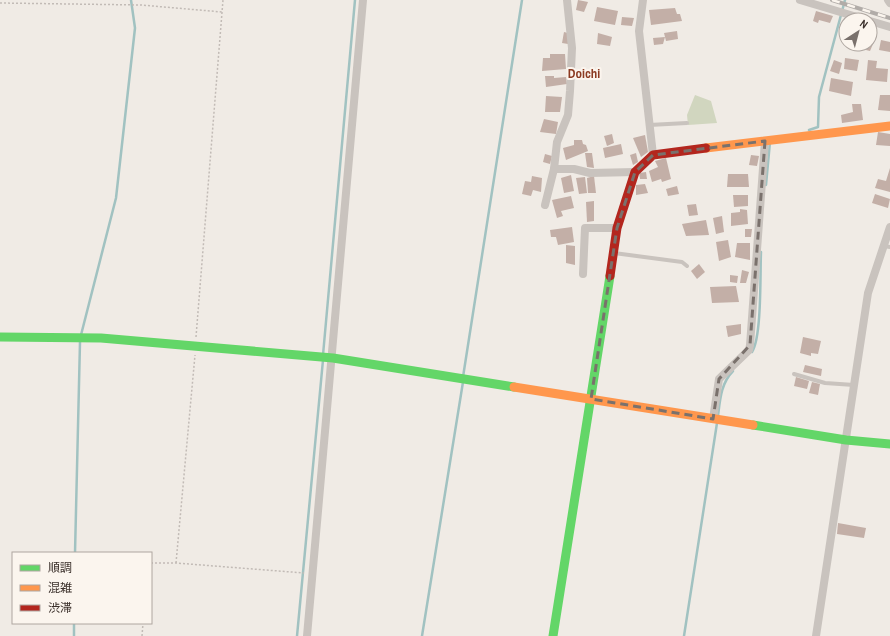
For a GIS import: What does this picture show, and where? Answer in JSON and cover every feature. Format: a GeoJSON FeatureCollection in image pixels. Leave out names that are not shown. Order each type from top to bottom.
{"type":"FeatureCollection","features":[{"type":"Feature","properties":{"kind":"street"},"geometry":{"type":"LineString","coordinates":[[308,636],[363,0]]}},
{"type":"Feature","properties":{"kind":"street"},"geometry":{"type":"LineString","coordinates":[[545,205],[554,169],[557,142],[568,115],[572,48],[567,0]]}},
{"type":"Feature","properties":{"kind":"street"},"geometry":{"type":"LineString","coordinates":[[643,0],[639,31],[648,125],[653,155]]}},
{"type":"Feature","properties":{"kind":"street"},"geometry":{"type":"LineString","coordinates":[[800,0],[840,12]]}},
{"type":"Feature","properties":{"kind":"street"},"geometry":{"type":"LineString","coordinates":[[888,0],[890,4]]}},
{"type":"Feature","properties":{"kind":"street"},"geometry":{"type":"LineString","coordinates":[[878,23],[890,27]]}},
{"type":"Feature","properties":{"kind":"street"},"geometry":{"type":"LineString","coordinates":[[554,636],[617,228],[635,172],[653,155],[890,126]]}},
{"type":"Feature","properties":{"kind":"street"},"geometry":{"type":"LineString","coordinates":[[713,419],[719,379],[749,350],[750,345],[765,141]]}},
{"type":"Feature","properties":{"kind":"street"},"geometry":{"type":"LineString","coordinates":[[554,169],[574,169],[590,173],[635,172]]}},
{"type":"Feature","properties":{"kind":"street"},"geometry":{"type":"LineString","coordinates":[[816,636],[868,293],[887,247],[890,227]]}},
{"type":"Feature","properties":{"kind":"street"},"geometry":{"type":"LineString","coordinates":[[583,274],[585,228],[617,228]]}},
{"type":"Feature","properties":{"kind":"street"},"geometry":{"type":"LineString","coordinates":[[0,337],[101,338],[333,358],[846,440],[890,444]]}},
{"type":"Feature","properties":{"kind":"lane"},"geometry":{"type":"LineString","coordinates":[[648,125],[687,124]]}},
{"type":"Feature","properties":{"kind":"lane"},"geometry":{"type":"LineString","coordinates":[[614,253],[682,262],[687,266]]}},
{"type":"Feature","properties":{"kind":"lane"},"geometry":{"type":"LineString","coordinates":[[794,374],[825,383],[854,385]]}},
{"type":"Feature","properties":{"kind":"path"},"geometry":{"type":"LineString","coordinates":[[176,563],[196,347],[223,0]]}},
{"type":"Feature","properties":{"kind":"path"},"geometry":{"type":"LineString","coordinates":[[0,3],[141,5],[222,12]]}},
{"type":"Feature","properties":{"kind":"path"},"geometry":{"type":"LineString","coordinates":[[152,563],[176,563],[313,574]]}},
{"type":"Feature","properties":{"kind":"path"},"geometry":{"type":"LineString","coordinates":[[142,636],[143,624]]}},
{"type":"Feature","properties":{"kind":"highlighted area"},"geometry":{"type":"Polygon","coordinates":[[[765,141],[750,345],[719,379],[713,419],[591,399],[617,228],[635,172],[653,155],[765,141]]]}},
{"type":"Feature","properties":{"kind":"green space"},"geometry":{"type":"Polygon","coordinates":[[[695,95],[711,101],[717,123],[688,125],[687,115],[695,95]]]}},
{"type":"Feature","properties":{"kind":"building"},"geometry":{"type":"Polygon","coordinates":[[[578,0],[588,2],[584,12],[576,10],[578,0]]]}},
{"type":"Feature","properties":{"kind":"building"},"geometry":{"type":"Polygon","coordinates":[[[597,7],[618,11],[615,25],[594,21],[597,7]]]}},
{"type":"Feature","properties":{"kind":"building"},"geometry":{"type":"Polygon","coordinates":[[[675,8],[677,14],[680,14],[682,21],[651,25],[649,10],[675,8]]]}},
{"type":"Feature","properties":{"kind":"building"},"geometry":{"type":"Polygon","coordinates":[[[816,11],[833,16],[830,23],[819,20],[818,23],[813,21],[816,11]]]}},
{"type":"Feature","properties":{"kind":"building"},"geometry":{"type":"Polygon","coordinates":[[[622,17],[634,18],[632,26],[621,25],[622,17]]]}},
{"type":"Feature","properties":{"kind":"building"},"geometry":{"type":"Polygon","coordinates":[[[677,31],[678,39],[666,41],[664,33],[677,31]]]}},
{"type":"Feature","properties":{"kind":"building"},"geometry":{"type":"Polygon","coordinates":[[[564,32],[568,33],[568,44],[562,43],[564,32]]]}},
{"type":"Feature","properties":{"kind":"building"},"geometry":{"type":"Polygon","coordinates":[[[598,33],[612,37],[610,46],[597,44],[598,33]]]}},
{"type":"Feature","properties":{"kind":"building"},"geometry":{"type":"Polygon","coordinates":[[[665,37],[663,44],[654,45],[653,38],[665,37]]]}},
{"type":"Feature","properties":{"kind":"building"},"geometry":{"type":"Polygon","coordinates":[[[881,40],[890,42],[890,52],[879,50],[881,40]]]}},
{"type":"Feature","properties":{"kind":"building"},"geometry":{"type":"Polygon","coordinates":[[[550,54],[565,54],[566,69],[542,71],[543,58],[550,58],[550,54]]]}},
{"type":"Feature","properties":{"kind":"building"},"geometry":{"type":"Polygon","coordinates":[[[845,58],[859,60],[857,71],[844,69],[845,58]]]}},
{"type":"Feature","properties":{"kind":"building"},"geometry":{"type":"Polygon","coordinates":[[[834,60],[842,63],[839,74],[830,71],[834,60]]]}},
{"type":"Feature","properties":{"kind":"building"},"geometry":{"type":"Polygon","coordinates":[[[868,60],[877,61],[876,68],[888,69],[887,82],[866,80],[868,60]]]}},
{"type":"Feature","properties":{"kind":"building"},"geometry":{"type":"Polygon","coordinates":[[[545,76],[554,76],[554,78],[566,77],[567,84],[546,87],[545,76]]]}},
{"type":"Feature","properties":{"kind":"building"},"geometry":{"type":"Polygon","coordinates":[[[831,78],[853,82],[851,96],[829,91],[831,78]]]}},
{"type":"Feature","properties":{"kind":"building"},"geometry":{"type":"Polygon","coordinates":[[[880,95],[890,95],[890,111],[878,110],[880,95]]]}},
{"type":"Feature","properties":{"kind":"building"},"geometry":{"type":"Polygon","coordinates":[[[546,96],[562,97],[560,112],[545,112],[546,96]]]}},
{"type":"Feature","properties":{"kind":"building"},"geometry":{"type":"Polygon","coordinates":[[[852,104],[861,104],[863,120],[842,123],[841,115],[853,112],[852,104]]]}},
{"type":"Feature","properties":{"kind":"building"},"geometry":{"type":"Polygon","coordinates":[[[544,119],[558,122],[556,134],[540,132],[544,119]]]}},
{"type":"Feature","properties":{"kind":"building"},"geometry":{"type":"Polygon","coordinates":[[[878,132],[890,134],[890,146],[876,145],[878,132]]]}},
{"type":"Feature","properties":{"kind":"building"},"geometry":{"type":"Polygon","coordinates":[[[612,134],[614,143],[607,146],[604,136],[612,134]]]}},
{"type":"Feature","properties":{"kind":"building"},"geometry":{"type":"Polygon","coordinates":[[[645,135],[648,152],[641,157],[633,138],[645,135]]]}},
{"type":"Feature","properties":{"kind":"building"},"geometry":{"type":"Polygon","coordinates":[[[574,140],[582,140],[588,151],[566,160],[563,148],[574,145],[574,140]]]}},
{"type":"Feature","properties":{"kind":"building"},"geometry":{"type":"Polygon","coordinates":[[[621,144],[623,154],[605,158],[603,148],[621,144]]]}},
{"type":"Feature","properties":{"kind":"building"},"geometry":{"type":"Polygon","coordinates":[[[585,153],[592,153],[594,168],[587,167],[585,153]]]}},
{"type":"Feature","properties":{"kind":"building"},"geometry":{"type":"Polygon","coordinates":[[[636,153],[638,162],[633,165],[630,155],[636,153]]]}},
{"type":"Feature","properties":{"kind":"building"},"geometry":{"type":"Polygon","coordinates":[[[545,154],[552,156],[550,164],[543,162],[545,154]]]}},
{"type":"Feature","properties":{"kind":"building"},"geometry":{"type":"Polygon","coordinates":[[[751,155],[759,156],[757,166],[749,165],[751,155]]]}},
{"type":"Feature","properties":{"kind":"building"},"geometry":{"type":"Polygon","coordinates":[[[666,158],[671,179],[662,182],[661,179],[652,182],[649,171],[658,167],[655,161],[666,158]]]}},
{"type":"Feature","properties":{"kind":"building"},"geometry":{"type":"Polygon","coordinates":[[[890,168],[890,192],[875,188],[878,179],[886,181],[890,168]]]}},
{"type":"Feature","properties":{"kind":"building"},"geometry":{"type":"Polygon","coordinates":[[[646,172],[647,179],[640,179],[639,173],[646,172]]]}},
{"type":"Feature","properties":{"kind":"building"},"geometry":{"type":"Polygon","coordinates":[[[728,174],[748,174],[749,187],[727,187],[728,174]]]}},
{"type":"Feature","properties":{"kind":"building"},"geometry":{"type":"Polygon","coordinates":[[[571,175],[574,191],[564,193],[561,178],[571,175]]]}},
{"type":"Feature","properties":{"kind":"building"},"geometry":{"type":"Polygon","coordinates":[[[532,176],[542,178],[541,192],[533,190],[531,196],[522,194],[525,181],[531,182],[532,176]]]}},
{"type":"Feature","properties":{"kind":"building"},"geometry":{"type":"Polygon","coordinates":[[[594,176],[596,193],[588,193],[587,178],[594,176]]]}},
{"type":"Feature","properties":{"kind":"building"},"geometry":{"type":"Polygon","coordinates":[[[585,177],[587,193],[579,194],[576,178],[585,177]]]}},
{"type":"Feature","properties":{"kind":"building"},"geometry":{"type":"Polygon","coordinates":[[[645,184],[648,193],[636,195],[636,185],[645,184]]]}},
{"type":"Feature","properties":{"kind":"building"},"geometry":{"type":"Polygon","coordinates":[[[677,186],[679,194],[668,196],[666,189],[677,186]]]}},
{"type":"Feature","properties":{"kind":"building"},"geometry":{"type":"Polygon","coordinates":[[[875,194],[890,199],[888,208],[872,203],[875,194]]]}},
{"type":"Feature","properties":{"kind":"building"},"geometry":{"type":"Polygon","coordinates":[[[733,195],[748,195],[748,206],[734,207],[733,195]]]}},
{"type":"Feature","properties":{"kind":"building"},"geometry":{"type":"Polygon","coordinates":[[[571,196],[574,208],[561,211],[563,216],[557,218],[552,200],[571,196]]]}},
{"type":"Feature","properties":{"kind":"building"},"geometry":{"type":"Polygon","coordinates":[[[594,201],[594,221],[587,222],[586,202],[594,201]]]}},
{"type":"Feature","properties":{"kind":"building"},"geometry":{"type":"Polygon","coordinates":[[[696,204],[698,215],[689,216],[687,205],[696,204]]]}},
{"type":"Feature","properties":{"kind":"building"},"geometry":{"type":"Polygon","coordinates":[[[740,209],[747,210],[748,224],[731,226],[731,213],[740,212],[740,209]]]}},
{"type":"Feature","properties":{"kind":"building"},"geometry":{"type":"Polygon","coordinates":[[[722,216],[724,232],[716,234],[713,218],[722,216]]]}},
{"type":"Feature","properties":{"kind":"building"},"geometry":{"type":"Polygon","coordinates":[[[706,220],[709,235],[686,236],[682,224],[706,220]]]}},
{"type":"Feature","properties":{"kind":"building"},"geometry":{"type":"Polygon","coordinates":[[[572,227],[574,242],[558,245],[556,237],[551,237],[550,230],[572,227]]]}},
{"type":"Feature","properties":{"kind":"building"},"geometry":{"type":"Polygon","coordinates":[[[745,229],[752,229],[751,237],[745,237],[745,229]]]}},
{"type":"Feature","properties":{"kind":"building"},"geometry":{"type":"Polygon","coordinates":[[[728,240],[731,257],[719,261],[716,242],[728,240]]]}},
{"type":"Feature","properties":{"kind":"building"},"geometry":{"type":"Polygon","coordinates":[[[737,243],[750,243],[750,260],[735,257],[737,243]]]}},
{"type":"Feature","properties":{"kind":"building"},"geometry":{"type":"Polygon","coordinates":[[[566,245],[575,246],[575,265],[566,263],[566,245]]]}},
{"type":"Feature","properties":{"kind":"building"},"geometry":{"type":"Polygon","coordinates":[[[699,264],[705,272],[697,279],[691,271],[699,264]]]}},
{"type":"Feature","properties":{"kind":"building"},"geometry":{"type":"Polygon","coordinates":[[[742,270],[749,272],[746,283],[740,283],[742,270]]]}},
{"type":"Feature","properties":{"kind":"building"},"geometry":{"type":"Polygon","coordinates":[[[730,275],[738,276],[737,283],[730,282],[730,275]]]}},
{"type":"Feature","properties":{"kind":"building"},"geometry":{"type":"Polygon","coordinates":[[[736,286],[739,302],[712,303],[710,287],[736,286]]]}},
{"type":"Feature","properties":{"kind":"building"},"geometry":{"type":"Polygon","coordinates":[[[741,324],[741,334],[728,337],[726,326],[741,324]]]}},
{"type":"Feature","properties":{"kind":"building"},"geometry":{"type":"Polygon","coordinates":[[[803,337],[821,341],[818,354],[811,353],[811,356],[800,353],[803,337]]]}},
{"type":"Feature","properties":{"kind":"building"},"geometry":{"type":"Polygon","coordinates":[[[805,365],[822,369],[821,376],[803,372],[805,365]]]}},
{"type":"Feature","properties":{"kind":"building"},"geometry":{"type":"Polygon","coordinates":[[[796,377],[809,381],[807,389],[794,386],[796,377]]]}},
{"type":"Feature","properties":{"kind":"building"},"geometry":{"type":"Polygon","coordinates":[[[812,382],[820,384],[818,395],[809,393],[812,382]]]}},
{"type":"Feature","properties":{"kind":"building"},"geometry":{"type":"Polygon","coordinates":[[[838,523],[866,528],[864,538],[837,534],[838,523]]]}},
{"type":"Feature","properties":{"kind":"waterway"},"geometry":{"type":"LineString","coordinates":[[81,335],[116,198],[135,28],[131,0]]}},
{"type":"Feature","properties":{"kind":"waterway"},"geometry":{"type":"LineString","coordinates":[[323,355],[355,0]]}},
{"type":"Feature","properties":{"kind":"waterway"},"geometry":{"type":"LineString","coordinates":[[463,377],[522,0]]}},
{"type":"Feature","properties":{"kind":"waterway"},"geometry":{"type":"LineString","coordinates":[[809,130],[818,127],[819,97],[845,0]]}},
{"type":"Feature","properties":{"kind":"waterway"},"geometry":{"type":"LineString","coordinates":[[766,185],[770,142]]}},
{"type":"Feature","properties":{"kind":"waterway"},"geometry":{"type":"LineString","coordinates":[[752,352],[755,344],[759,319],[761,252]]}},
{"type":"Feature","properties":{"kind":"waterway"},"geometry":{"type":"LineString","coordinates":[[75,552],[80,342]]}},
{"type":"Feature","properties":{"kind":"waterway"},"geometry":{"type":"LineString","coordinates":[[297,636],[323,360]]}},
{"type":"Feature","properties":{"kind":"waterway"},"geometry":{"type":"LineString","coordinates":[[718,416],[720,398],[726,381],[733,371]]}},
{"type":"Feature","properties":{"kind":"waterway"},"geometry":{"type":"LineString","coordinates":[[422,636],[463,382]]}},
{"type":"Feature","properties":{"kind":"waterway"},"geometry":{"type":"LineString","coordinates":[[684,636],[717,423]]}},
{"type":"Feature","properties":{"kind":"waterway"},"geometry":{"type":"LineString","coordinates":[[74,624],[74,636]]}},
{"type":"Feature","properties":{"kind":"railway"},"geometry":{"type":"LineString","coordinates":[[832,0],[890,18]]}},
{"type":"Feature","properties":{"kind":"traffic: fast"},"geometry":{"type":"LineString","coordinates":[[553,636],[610,276]]}},
{"type":"Feature","properties":{"kind":"traffic: fast"},"geometry":{"type":"LineString","coordinates":[[0,337],[101,338],[333,358],[514,387]]}},
{"type":"Feature","properties":{"kind":"traffic: fast"},"geometry":{"type":"LineString","coordinates":[[753,425],[846,440],[890,444]]}},
{"type":"Feature","properties":{"kind":"traffic: slow"},"geometry":{"type":"LineString","coordinates":[[706,148],[890,126]]}},
{"type":"Feature","properties":{"kind":"traffic: slow"},"geometry":{"type":"LineString","coordinates":[[514,387],[753,425]]}},
{"type":"Feature","properties":{"kind":"traffic: jam"},"geometry":{"type":"LineString","coordinates":[[610,276],[617,228],[635,172],[653,155],[706,148]]}},
{"type":"Feature","properties":{"kind":"district","name":"Doichi"},"geometry":{"type":"Point","coordinates":[584,73]}}]}
